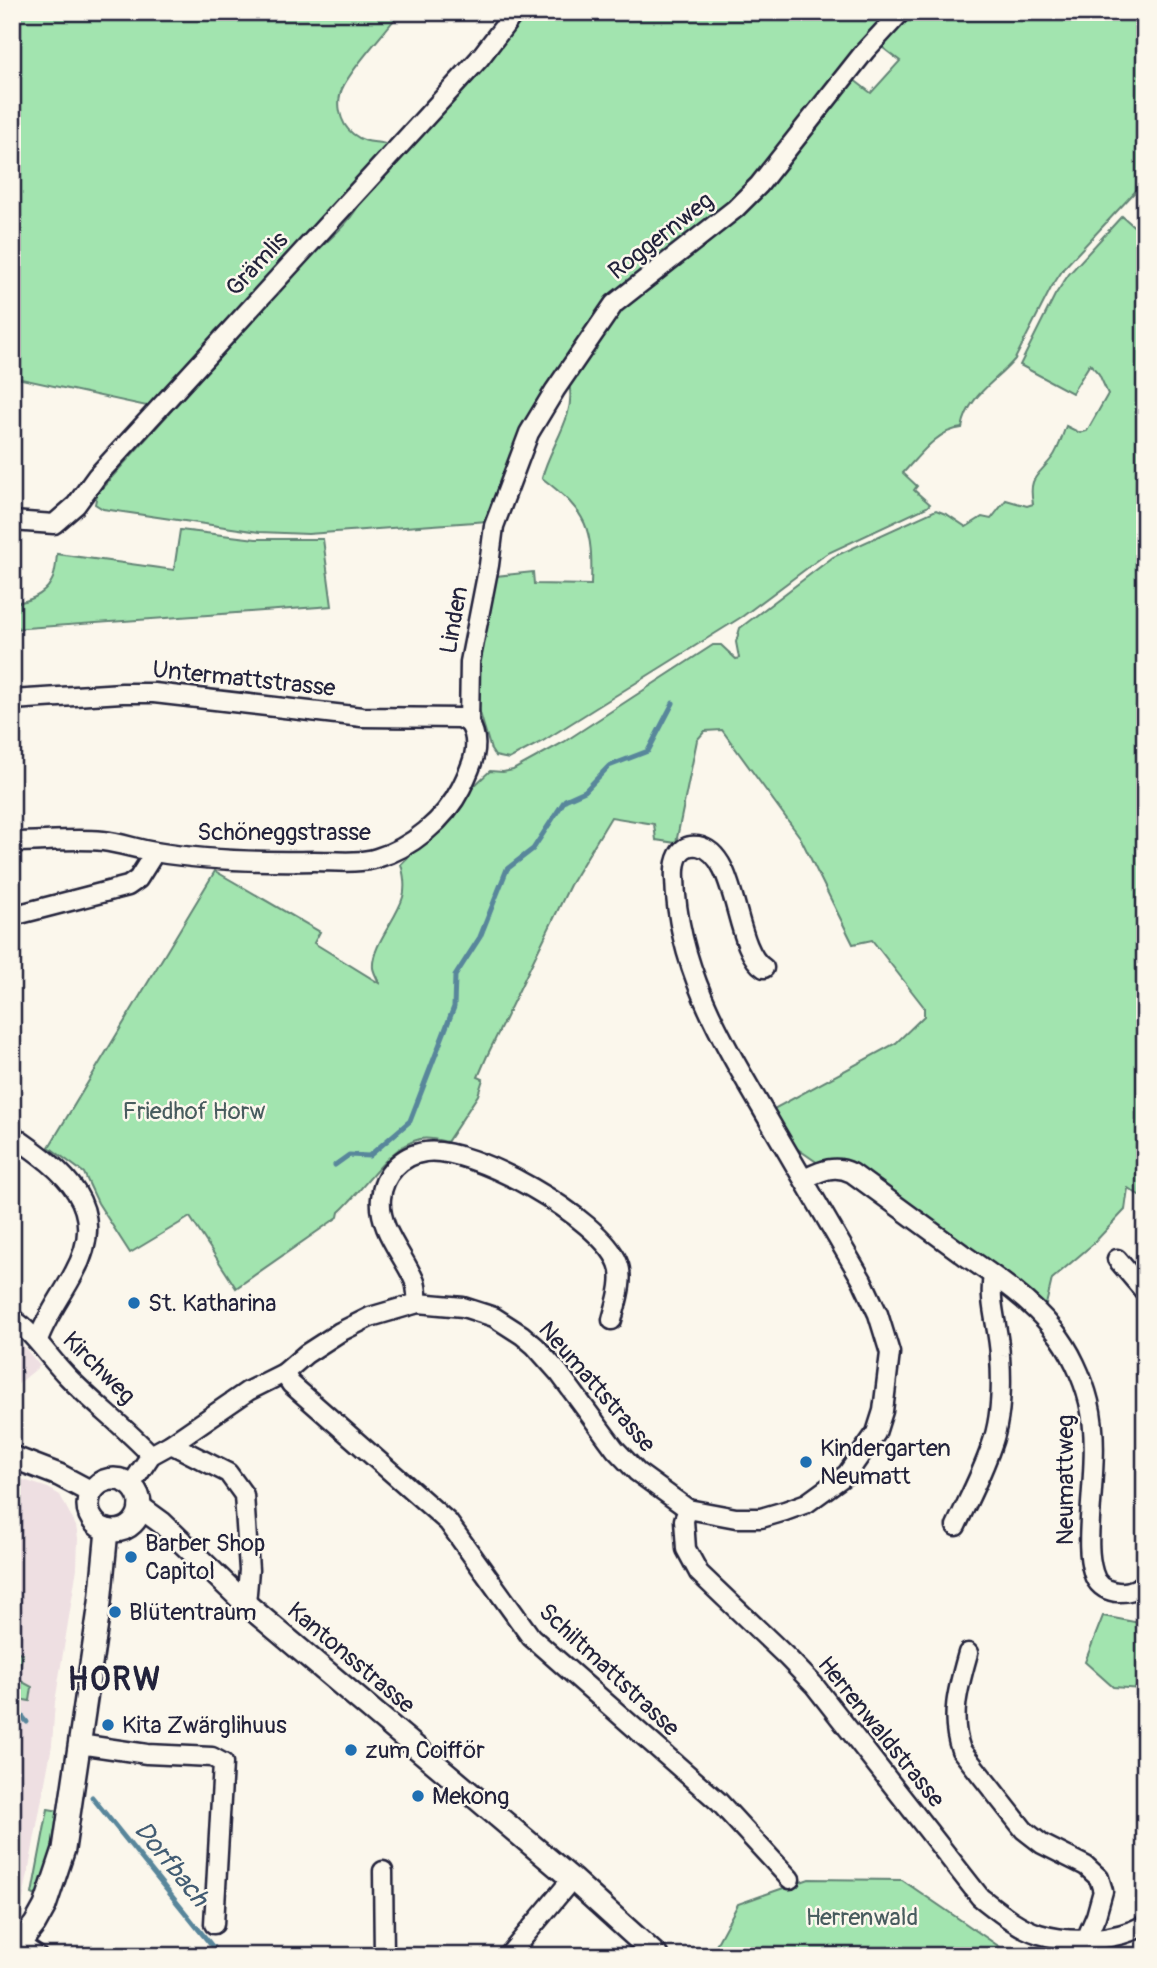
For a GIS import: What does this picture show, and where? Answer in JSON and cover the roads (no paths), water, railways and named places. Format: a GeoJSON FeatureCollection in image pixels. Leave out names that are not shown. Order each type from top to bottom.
{"type":"FeatureCollection","features":[{"type":"Feature","properties":{"kind":"main road"},"geometry":{"type":"LineString","coordinates":[[12,1457],[59,1475],[92,1492]]}},
{"type":"Feature","properties":{"kind":"main road"},"geometry":{"type":"LineString","coordinates":[[110,1479],[125,1481],[131,1485],[138,1495],[140,1507],[133,1523],[125,1528],[107,1530],[94,1522],[90,1515],[89,1499],[96,1486],[110,1479]]}},
{"type":"Feature","properties":{"kind":"main road","name":"Kantonsstrasse"},"geometry":{"type":"LineString","coordinates":[[140,1507],[163,1523],[246,1604],[572,1879],[657,1956]]}},
{"type":"Feature","properties":{"kind":"main road"},"geometry":{"type":"LineString","coordinates":[[24,1951],[45,1906],[64,1849],[107,1530]]}},
{"type":"Feature","properties":{"kind":"street","name":"Grämlis"},"geometry":{"type":"LineString","coordinates":[[12,521],[54,524],[76,505],[97,476],[479,59],[515,12]]}},
{"type":"Feature","properties":{"kind":"street","name":"Roggernweg"},"geometry":{"type":"LineString","coordinates":[[494,526],[530,433],[601,320],[614,304],[735,209],[759,185],[865,51],[901,12]]}},
{"type":"Feature","properties":{"kind":"street","name":"Linden"},"geometry":{"type":"LineString","coordinates":[[469,723],[470,662],[494,526]]}},
{"type":"Feature","properties":{"kind":"street","name":"Untermattstrasse"},"geometry":{"type":"LineString","coordinates":[[12,700],[154,693],[362,717],[460,718],[469,723]]}},
{"type":"Feature","properties":{"kind":"street","name":"Schöneggstrasse"},"geometry":{"type":"LineString","coordinates":[[12,842],[101,841],[216,861],[325,862],[375,859],[413,842],[447,809],[458,794],[468,773],[475,745],[469,723]]}},
{"type":"Feature","properties":{"kind":"street","name":"Neumattstrasse"},"geometry":{"type":"LineString","coordinates":[[131,1485],[151,1455],[248,1391],[284,1373],[306,1353],[370,1317],[418,1303],[463,1307],[494,1317],[522,1335],[559,1373],[615,1449],[637,1472],[688,1509],[736,1518],[761,1518],[807,1503],[847,1474],[876,1433],[887,1390],[890,1353],[878,1314],[862,1280],[708,1012],[687,953],[679,915],[674,867],[678,854],[688,846],[697,846],[709,852],[726,874],[752,957],[764,968]]}},
{"type":"Feature","properties":{"kind":"street"},"geometry":{"type":"LineString","coordinates":[[12,916],[128,886],[138,879],[155,852]]}},
{"type":"Feature","properties":{"kind":"street"},"geometry":{"type":"LineString","coordinates":[[12,1135],[40,1154],[69,1180],[84,1205],[88,1225],[86,1244],[80,1260],[48,1314],[38,1340]]}},
{"type":"Feature","properties":{"kind":"street"},"geometry":{"type":"LineString","coordinates":[[418,1303],[415,1283],[383,1218],[381,1201],[387,1176],[393,1169],[412,1155],[427,1151],[459,1156],[513,1178],[550,1197],[587,1226],[613,1254],[619,1265],[619,1288],[612,1320]]}},
{"type":"Feature","properties":{"kind":"street","name":"Neumattweg"},"geometry":{"type":"LineString","coordinates":[[803,1180],[832,1167],[852,1173],[993,1276],[1025,1301],[1055,1331],[1069,1353],[1089,1402],[1093,1431],[1089,1539],[1092,1571],[1096,1581],[1103,1587],[1117,1592],[1128,1592],[1145,1583]]}},
{"type":"Feature","properties":{"kind":"street"},"geometry":{"type":"LineString","coordinates":[[1117,1259],[1145,1292]]}},
{"type":"Feature","properties":{"kind":"street"},"geometry":{"type":"LineString","coordinates":[[956,1526],[992,1446],[998,1422],[1000,1353],[990,1291],[993,1276]]}},
{"type":"Feature","properties":{"kind":"street","name":"Kirchweg"},"geometry":{"type":"LineString","coordinates":[[12,1318],[38,1340],[53,1362],[151,1455]]}},
{"type":"Feature","properties":{"kind":"street","name":"Schiltmattstrasse"},"geometry":{"type":"LineString","coordinates":[[284,1373],[291,1384],[448,1522],[531,1637],[719,1802],[790,1879]]}},
{"type":"Feature","properties":{"kind":"street"},"geometry":{"type":"LineString","coordinates":[[171,1444],[228,1473],[244,1495],[249,1570],[246,1604]]}},
{"type":"Feature","properties":{"kind":"street","name":"Herrenwaldstrasse"},"geometry":{"type":"LineString","coordinates":[[688,1509],[684,1520],[685,1542],[691,1561],[699,1573],[814,1685],[980,1896],[999,1912],[1039,1934],[1086,1939],[1128,1934],[1145,1925]]}},
{"type":"Feature","properties":{"kind":"street"},"geometry":{"type":"LineString","coordinates":[[968,1653],[955,1701],[956,1736],[961,1749],[1024,1830],[1042,1844],[1086,1866],[1099,1878],[1103,1891],[1086,1939]]}},
{"type":"Feature","properties":{"kind":"street"},"geometry":{"type":"LineString","coordinates":[[79,1744],[148,1754],[212,1757],[223,1763],[214,1924]]}},
{"type":"Feature","properties":{"kind":"street"},"geometry":{"type":"LineString","coordinates":[[383,1871],[384,1956]]}},
{"type":"Feature","properties":{"kind":"street"},"geometry":{"type":"LineString","coordinates":[[508,1956],[572,1879]]}},
{"type":"Feature","properties":{"kind":"waterway"},"geometry":{"type":"LineString","coordinates":[[335,1165],[349,1155],[369,1156],[410,1121],[454,1007],[455,976],[480,937],[507,869],[533,849],[565,800],[585,791],[609,766],[648,751],[673,703]]}},
{"type":"Feature","properties":{"kind":"waterway","name":"Dorfbach"},"geometry":{"type":"LineString","coordinates":[[12,1704],[27,1722]]}},
{"type":"Feature","properties":{"kind":"waterway","name":"Dorfbach"},"geometry":{"type":"LineString","coordinates":[[92,1797],[220,1956]]}},
{"type":"Feature","properties":{"kind":"place","name":"St. Katharina"},"geometry":{"type":"Point","coordinates":[134,1303]}},
{"type":"Feature","properties":{"kind":"place","name":"Kindergarten Neumatt"},"geometry":{"type":"Point","coordinates":[806,1462]}},
{"type":"Feature","properties":{"kind":"place","name":"Barber Shop Capitol"},"geometry":{"type":"Point","coordinates":[131,1557]}},
{"type":"Feature","properties":{"kind":"place","name":"Blütentraum"},"geometry":{"type":"Point","coordinates":[115,1612]}},
{"type":"Feature","properties":{"kind":"place","name":"Kita Zwärglihuus"},"geometry":{"type":"Point","coordinates":[108,1725]}},
{"type":"Feature","properties":{"kind":"place","name":"zum Coifför"},"geometry":{"type":"Point","coordinates":[351,1750]}},
{"type":"Feature","properties":{"kind":"place","name":"Mekong"},"geometry":{"type":"Point","coordinates":[418,1796]}},
{"type":"Feature","properties":{"kind":"district","name":"HORW"},"geometry":{"type":"Point","coordinates":[115,1680]}},
{"type":"Feature","properties":{"kind":"park label","name":"Friedhof Horw"},"geometry":{"type":"Point","coordinates":[194,1111]}},
{"type":"Feature","properties":{"kind":"park label","name":"Herrenwald"},"geometry":{"type":"Point","coordinates":[862,1917]}}]}
